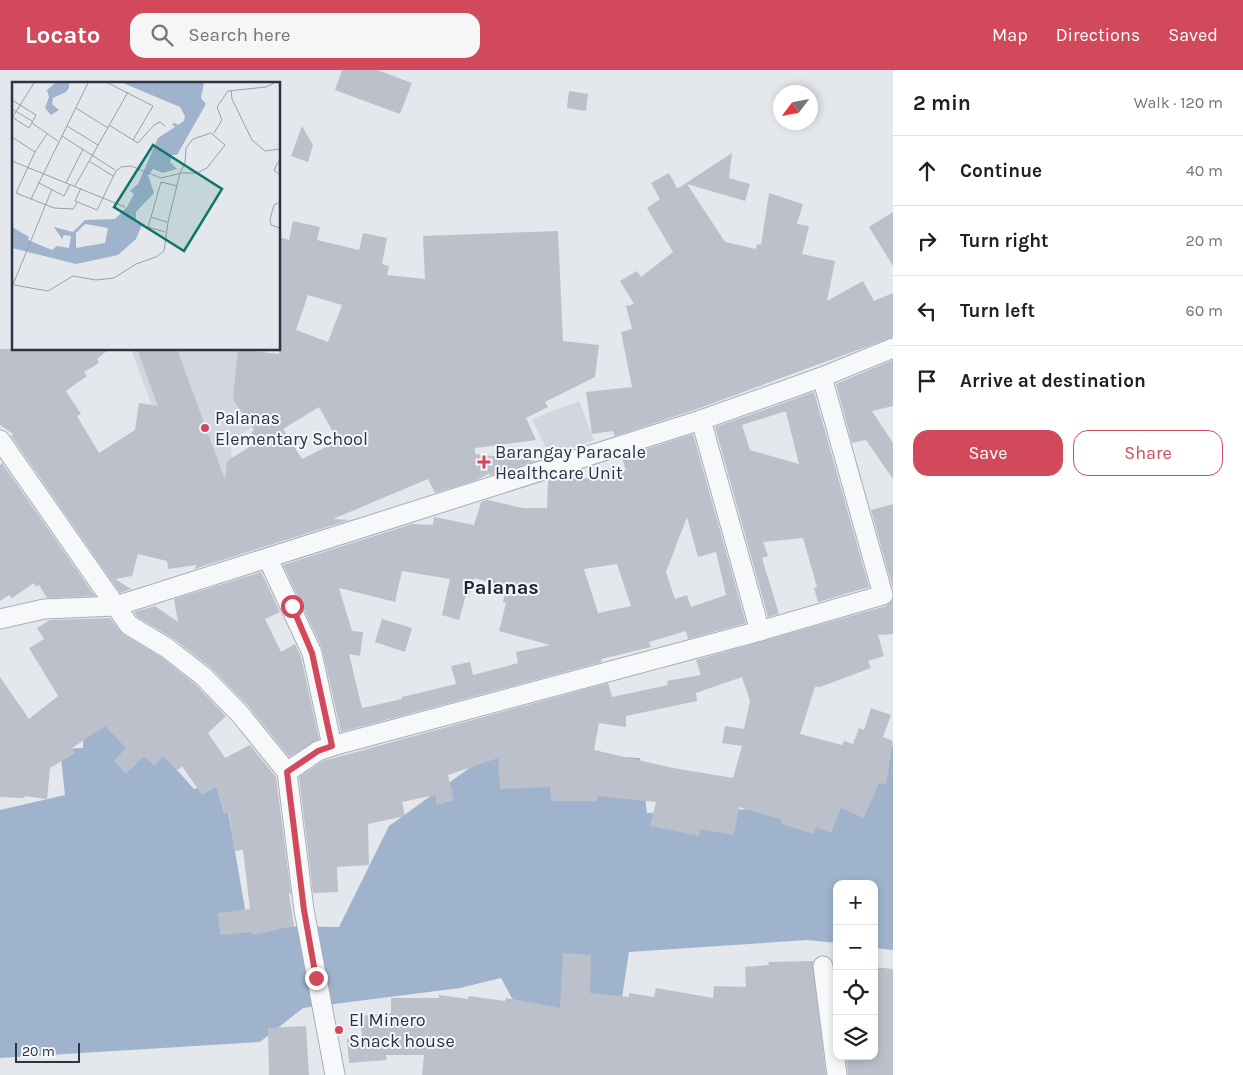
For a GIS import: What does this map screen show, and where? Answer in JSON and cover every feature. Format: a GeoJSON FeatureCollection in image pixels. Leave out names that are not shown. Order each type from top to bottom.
{"type":"FeatureCollection","features":[{"type":"Feature","properties":{"kind":"street"},"geometry":{"type":"LineString","coordinates":[[0,619],[44,610],[116,606],[701,420],[822,377],[893,348]]}},
{"type":"Feature","properties":{"kind":"street"},"geometry":{"type":"LineString","coordinates":[[287,772],[318,751],[332,746],[760,631],[883,595],[822,377]]}},
{"type":"Feature","properties":{"kind":"street"},"geometry":{"type":"LineString","coordinates":[[701,420],[760,631]]}},
{"type":"Feature","properties":{"kind":"street"},"geometry":{"type":"LineString","coordinates":[[0,440],[129,625],[167,648],[203,676],[240,714],[287,772],[304,910],[335,1075]]}},
{"type":"Feature","properties":{"kind":"street"},"geometry":{"type":"LineString","coordinates":[[268,559],[312,653],[332,746]]}},
{"type":"Feature","properties":{"kind":"street"},"geometry":{"type":"LineString","coordinates":[[823,966],[837,1075]]}},
{"type":"Feature","properties":{"kind":"shaded area","name":"Palanas Elementary School"},"geometry":{"type":"Polygon","coordinates":[[[131,350],[267,350],[268,416],[230,442],[238,503],[192,514],[131,350]]]}},
{"type":"Feature","properties":{"kind":"shaded area"},"geometry":{"type":"Polygon","coordinates":[[[579,401],[594,440],[550,457],[532,419],[579,401]]]}},
{"type":"Feature","properties":{"kind":"water"},"geometry":{"type":"Polygon","coordinates":[[[86,668],[194,789],[223,783],[248,926],[339,927],[389,826],[493,751],[640,758],[647,813],[780,808],[877,749],[893,746],[893,950],[878,948],[878,880],[833,880],[833,943],[807,940],[629,952],[620,1011],[520,1013],[501,978],[460,988],[303,1008],[260,1042],[0,1058],[0,810],[65,795],[60,749],[83,748],[86,668]]]}},
{"type":"Feature","properties":{"kind":"building"},"geometry":{"type":"Polygon","coordinates":[[[342,70],[377,70],[412,83],[400,114],[335,90],[342,70]]]}},
{"type":"Feature","properties":{"kind":"building"},"geometry":{"type":"Polygon","coordinates":[[[569,91],[588,94],[586,111],[567,108],[569,91]]]}},
{"type":"Feature","properties":{"kind":"building"},"geometry":{"type":"Polygon","coordinates":[[[302,126],[313,145],[308,162],[291,156],[302,126]]]}},
{"type":"Feature","properties":{"kind":"building"},"geometry":{"type":"Polygon","coordinates":[[[732,153],[729,178],[750,184],[745,201],[687,184],[725,242],[756,249],[757,244],[761,245],[769,193],[803,204],[797,224],[809,226],[802,254],[835,261],[827,301],[863,281],[874,301],[893,293],[893,337],[697,409],[615,436],[613,431],[592,434],[586,392],[632,387],[621,332],[632,329],[626,306],[634,304],[620,281],[637,271],[641,277],[673,252],[647,208],[660,199],[651,183],[669,173],[677,188],[680,187],[732,153]]]}},
{"type":"Feature","properties":{"kind":"building"},"geometry":{"type":"Polygon","coordinates":[[[893,212],[893,266],[869,227],[893,212]]]}},
{"type":"Feature","properties":{"kind":"building"},"geometry":{"type":"Polygon","coordinates":[[[293,221],[320,227],[317,240],[359,250],[363,233],[387,238],[382,264],[389,266],[387,275],[425,279],[423,236],[558,231],[563,341],[599,345],[595,377],[545,402],[548,407],[526,418],[536,440],[475,448],[475,454],[536,461],[489,476],[490,473],[477,480],[435,493],[428,479],[333,519],[349,520],[194,569],[197,565],[168,569],[167,561],[138,554],[132,576],[115,579],[131,589],[120,593],[11,436],[13,434],[0,425],[0,349],[108,350],[97,359],[99,363],[84,372],[87,376],[66,391],[81,414],[77,416],[99,453],[135,430],[139,403],[158,406],[137,350],[177,350],[225,480],[227,461],[257,442],[251,432],[254,430],[233,399],[238,350],[279,354],[280,350],[280,237],[289,240],[293,221]],[[308,295],[296,330],[328,342],[342,305],[308,295]],[[319,407],[283,429],[302,459],[338,441],[319,407]]]}},
{"type":"Feature","properties":{"kind":"building"},"geometry":{"type":"Polygon","coordinates":[[[893,360],[893,406],[872,411],[893,443],[893,479],[866,440],[852,443],[836,384],[893,360]]]}},
{"type":"Feature","properties":{"kind":"building"},"geometry":{"type":"Polygon","coordinates":[[[814,392],[869,587],[818,602],[814,588],[817,587],[803,538],[763,542],[768,556],[762,558],[779,614],[768,617],[715,427],[814,392]],[[786,412],[742,425],[750,450],[799,464],[786,412]]]}},
{"type":"Feature","properties":{"kind":"building"},"geometry":{"type":"Polygon","coordinates":[[[693,434],[746,623],[688,639],[686,631],[649,642],[651,647],[601,659],[602,662],[341,732],[322,648],[283,565],[412,524],[433,525],[434,517],[474,525],[481,502],[487,500],[523,508],[547,508],[548,480],[560,477],[602,479],[603,468],[626,471],[622,457],[693,434]],[[687,517],[666,572],[675,599],[687,595],[691,607],[726,595],[716,552],[698,557],[687,517]],[[617,564],[584,569],[598,613],[631,606],[617,564]],[[402,571],[395,602],[339,588],[352,631],[363,632],[360,656],[349,654],[362,708],[456,684],[451,666],[470,662],[473,675],[518,663],[516,652],[550,645],[499,631],[506,603],[503,602],[507,586],[474,578],[469,596],[466,595],[459,620],[442,615],[450,579],[402,571]]]}},
{"type":"Feature","properties":{"kind":"building"},"geometry":{"type":"Polygon","coordinates":[[[2,463],[95,596],[47,598],[39,585],[36,587],[34,583],[12,598],[9,595],[0,601],[0,465],[2,463]]]}},
{"type":"Feature","properties":{"kind":"building"},"geometry":{"type":"Polygon","coordinates":[[[893,504],[893,589],[871,510],[893,504]]]}},
{"type":"Feature","properties":{"kind":"building"},"geometry":{"type":"Polygon","coordinates":[[[261,572],[280,612],[265,619],[281,652],[295,644],[301,657],[319,739],[289,757],[249,707],[211,668],[174,639],[137,617],[134,612],[155,606],[178,622],[174,599],[261,572]]]}},
{"type":"Feature","properties":{"kind":"building"},"geometry":{"type":"Polygon","coordinates":[[[893,600],[893,634],[878,635],[884,656],[868,661],[871,668],[820,687],[815,687],[800,734],[842,745],[844,741],[853,744],[859,728],[864,730],[871,708],[891,715],[883,737],[893,741],[886,784],[879,783],[864,818],[841,808],[831,833],[816,827],[814,834],[781,824],[782,820],[739,807],[734,835],[700,829],[699,836],[650,826],[656,802],[597,796],[597,801],[551,801],[550,787],[500,789],[498,758],[448,775],[454,800],[437,805],[435,795],[402,802],[405,816],[368,824],[369,865],[337,867],[338,892],[313,893],[299,777],[323,761],[608,683],[612,697],[668,685],[667,681],[701,675],[696,660],[886,606],[893,600]],[[742,677],[696,693],[697,701],[626,716],[626,727],[599,723],[594,750],[673,768],[733,778],[742,746],[722,743],[725,726],[744,729],[750,701],[742,677]]]}},
{"type":"Feature","properties":{"kind":"building"},"geometry":{"type":"Polygon","coordinates":[[[110,618],[123,634],[161,657],[195,684],[226,716],[208,733],[225,758],[250,745],[276,777],[294,926],[253,935],[252,932],[220,935],[218,913],[250,909],[243,850],[234,851],[229,813],[224,814],[216,787],[202,795],[182,766],[178,770],[163,757],[154,766],[144,756],[126,774],[114,761],[126,748],[105,726],[72,748],[75,753],[50,768],[47,799],[25,796],[24,798],[0,797],[0,677],[29,719],[58,696],[29,648],[44,639],[37,628],[50,620],[110,618]]]}},
{"type":"Feature","properties":{"kind":"building"},"geometry":{"type":"Polygon","coordinates":[[[382,619],[412,628],[405,652],[375,642],[382,619]]]}},
{"type":"Feature","properties":{"kind":"building"},"geometry":{"type":"Polygon","coordinates":[[[563,953],[591,955],[590,993],[629,997],[629,993],[654,997],[656,988],[713,998],[714,986],[746,987],[745,967],[769,965],[768,962],[813,961],[826,1075],[422,1075],[424,1055],[386,1055],[387,1060],[349,1063],[347,1039],[362,1038],[360,1016],[391,1013],[391,998],[439,998],[439,995],[468,999],[469,996],[505,1001],[506,998],[560,1008],[563,953]]]}},
{"type":"Feature","properties":{"kind":"building"},"geometry":{"type":"Polygon","coordinates":[[[878,967],[893,969],[893,1075],[848,1075],[846,1060],[878,1060],[878,967]]]}},
{"type":"Feature","properties":{"kind":"building"},"geometry":{"type":"Polygon","coordinates":[[[306,1026],[309,1075],[269,1075],[268,1028],[306,1026]]]}},
{"type":"Feature","properties":{"kind":"place","name":"Palanas Elementary School"},"geometry":{"type":"Point","coordinates":[205,428]}},
{"type":"Feature","properties":{"kind":"place","name":"Barangay Paracale Healthcare Unit"},"geometry":{"type":"Point","coordinates":[484,462]}},
{"type":"Feature","properties":{"kind":"place","name":"El Minero Snack house"},"geometry":{"type":"Point","coordinates":[339,1030]}},
{"type":"Feature","properties":{"kind":"district","name":"Palanas"},"geometry":{"type":"Point","coordinates":[501,587]}},
{"type":"Feature","properties":{"kind":"route"},"geometry":{"type":"LineString","coordinates":[[292,606],[312,653],[323,697],[332,746],[318,751],[287,772],[304,910],[316,978]]}}]}
